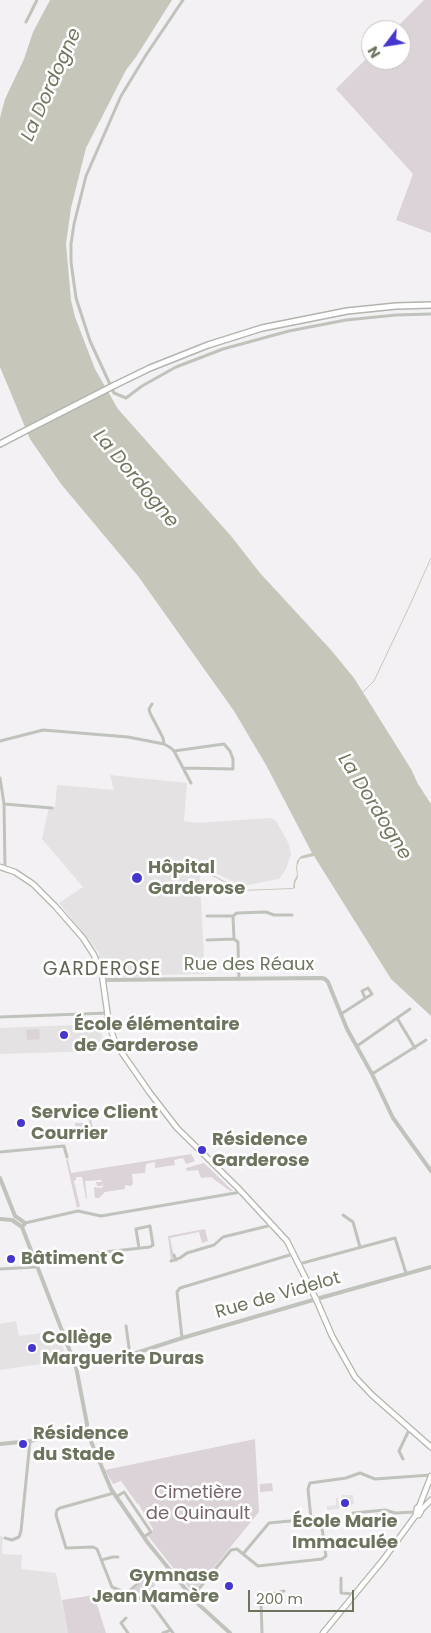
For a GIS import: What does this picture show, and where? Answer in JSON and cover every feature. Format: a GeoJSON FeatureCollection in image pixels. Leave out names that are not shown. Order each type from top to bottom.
{"type":"FeatureCollection","features":[{"type":"Feature","properties":{"kind":"highway"},"geometry":{"type":"LineString","coordinates":[[0,444],[150,368],[241,334],[291,321],[347,311],[431,305]]}},
{"type":"Feature","properties":{"kind":"main road"},"geometry":{"type":"LineString","coordinates":[[2,868],[27,880],[55,906],[92,951],[103,980],[109,1024],[115,1042],[160,1107],[186,1139],[241,1192],[287,1241],[332,1336],[355,1377],[372,1395],[431,1447]]}},
{"type":"Feature","properties":{"kind":"main road"},"geometry":{"type":"LineString","coordinates":[[323,1633],[384,1560],[415,1514],[419,1515],[431,1476]]}},
{"type":"Feature","properties":{"kind":"main road"},"geometry":{"type":"LineString","coordinates":[[420,1508],[431,1500]]}},
{"type":"Feature","properties":{"kind":"street"},"geometry":{"type":"LineString","coordinates":[[26,22],[37,0]]}},
{"type":"Feature","properties":{"kind":"street"},"geometry":{"type":"LineString","coordinates":[[183,0],[121,96],[86,176],[74,224],[71,262],[80,315],[108,383],[114,392],[126,398],[142,386],[176,367],[256,339],[346,320],[431,314]]}},
{"type":"Feature","properties":{"kind":"street"},"geometry":{"type":"LineString","coordinates":[[152,704],[149,709],[150,714],[164,738],[164,744]]}},
{"type":"Feature","properties":{"kind":"street"},"geometry":{"type":"LineString","coordinates":[[0,741],[43,730],[128,737],[164,744],[172,748],[190,783]]}},
{"type":"Feature","properties":{"kind":"street"},"geometry":{"type":"LineString","coordinates":[[174,751],[224,744],[230,750],[233,759],[233,769],[183,768]]}},
{"type":"Feature","properties":{"kind":"street"},"geometry":{"type":"LineString","coordinates":[[0,778],[4,804],[2,868]]}},
{"type":"Feature","properties":{"kind":"street"},"geometry":{"type":"LineString","coordinates":[[4,804],[52,808]]}},
{"type":"Feature","properties":{"kind":"street"},"geometry":{"type":"LineString","coordinates":[[207,916],[233,916],[237,913],[266,912],[274,916],[292,915]]}},
{"type":"Feature","properties":{"kind":"street"},"geometry":{"type":"LineString","coordinates":[[233,916],[234,939],[238,942],[239,979]]}},
{"type":"Feature","properties":{"kind":"street"},"geometry":{"type":"LineString","coordinates":[[207,940],[234,939]]}},
{"type":"Feature","properties":{"kind":"street","name":"Rue des Réaux"},"geometry":{"type":"LineString","coordinates":[[103,980],[322,978],[328,982],[341,1014],[393,1118],[431,1171]]}},
{"type":"Feature","properties":{"kind":"street"},"geometry":{"type":"LineString","coordinates":[[341,1014],[365,998]]}},
{"type":"Feature","properties":{"kind":"street"},"geometry":{"type":"LineString","coordinates":[[357,1046],[410,1010]]}},
{"type":"Feature","properties":{"kind":"street"},"geometry":{"type":"LineString","coordinates":[[0,1017],[108,1013]]}},
{"type":"Feature","properties":{"kind":"street"},"geometry":{"type":"LineString","coordinates":[[396,1018],[415,1048]]}},
{"type":"Feature","properties":{"kind":"street"},"geometry":{"type":"LineString","coordinates":[[372,1074],[426,1040]]}},
{"type":"Feature","properties":{"kind":"street"},"geometry":{"type":"LineString","coordinates":[[0,1152],[64,1146],[67,1157]]}},
{"type":"Feature","properties":{"kind":"street"},"geometry":{"type":"LineString","coordinates":[[0,1178],[14,1218],[23,1225],[36,1266],[76,1367],[87,1432],[102,1470],[115,1495],[144,1537],[192,1597],[230,1633]]}},
{"type":"Feature","properties":{"kind":"street"},"geometry":{"type":"LineString","coordinates":[[23,1225],[78,1211],[101,1216],[241,1192]]}},
{"type":"Feature","properties":{"kind":"street"},"geometry":{"type":"LineString","coordinates":[[343,1215],[353,1222],[360,1247]]}},
{"type":"Feature","properties":{"kind":"street"},"geometry":{"type":"LineString","coordinates":[[0,1219],[14,1218]]}},
{"type":"Feature","properties":{"kind":"street"},"geometry":{"type":"LineString","coordinates":[[174,1255],[174,1260],[187,1253],[214,1245],[223,1237],[272,1225]]}},
{"type":"Feature","properties":{"kind":"street"},"geometry":{"type":"LineString","coordinates":[[0,1269],[36,1266],[53,1260],[65,1260],[96,1253],[139,1248],[153,1245],[150,1226],[136,1229],[139,1248]]}},
{"type":"Feature","properties":{"kind":"street"},"geometry":{"type":"LineString","coordinates":[[299,1264],[395,1238],[406,1273]]}},
{"type":"Feature","properties":{"kind":"street"},"geometry":{"type":"LineString","coordinates":[[182,1338],[177,1292],[180,1288],[294,1254]]}},
{"type":"Feature","properties":{"kind":"street","name":"Rue de Videlot"},"geometry":{"type":"LineString","coordinates":[[76,1367],[130,1355],[182,1338],[431,1267]]}},
{"type":"Feature","properties":{"kind":"street"},"geometry":{"type":"LineString","coordinates":[[126,1326],[130,1355]]}},
{"type":"Feature","properties":{"kind":"street"},"geometry":{"type":"LineString","coordinates":[[403,1459],[399,1451],[410,1428]]}},
{"type":"Feature","properties":{"kind":"street"},"geometry":{"type":"LineString","coordinates":[[0,1444],[30,1441],[81,1431],[87,1432]]}},
{"type":"Feature","properties":{"kind":"street"},"geometry":{"type":"LineString","coordinates":[[6,1538],[12,1540],[19,1536],[21,1531],[30,1441]]}},
{"type":"Feature","properties":{"kind":"street"},"geometry":{"type":"LineString","coordinates":[[192,1597],[231,1550],[237,1549],[258,1566],[322,1559],[326,1556],[322,1528],[313,1525],[311,1519],[308,1489],[310,1483],[346,1478],[360,1473],[375,1479],[431,1476]]}},
{"type":"Feature","properties":{"kind":"street"},"geometry":{"type":"LineString","coordinates":[[144,1537],[151,1532],[124,1492],[57,1510],[56,1514],[66,1548],[97,1549],[112,1587],[151,1603],[172,1632],[163,1633]]}},
{"type":"Feature","properties":{"kind":"street"},"geometry":{"type":"LineString","coordinates":[[127,1513],[135,1508]]}},
{"type":"Feature","properties":{"kind":"street"},"geometry":{"type":"LineString","coordinates":[[353,1513],[385,1510],[395,1513],[415,1514]]}},
{"type":"Feature","properties":{"kind":"street"},"geometry":{"type":"LineString","coordinates":[[243,1554],[269,1522],[311,1519]]}},
{"type":"Feature","properties":{"kind":"street"},"geometry":{"type":"LineString","coordinates":[[101,1560],[118,1557]]}},
{"type":"Feature","properties":{"kind":"street"},"geometry":{"type":"LineString","coordinates":[[127,1593],[145,1577]]}},
{"type":"Feature","properties":{"kind":"street"},"geometry":{"type":"LineString","coordinates":[[341,1578],[341,1593],[355,1594]]}},
{"type":"Feature","properties":{"kind":"street"},"geometry":{"type":"LineString","coordinates":[[262,1633],[262,1600],[265,1596],[284,1591]]}},
{"type":"Feature","properties":{"kind":"street"},"geometry":{"type":"LineString","coordinates":[[126,1618],[121,1623],[128,1633]]}},
{"type":"Feature","properties":{"kind":"shaded area","name":"Hôpital Garderose"},"geometry":{"type":"Polygon","coordinates":[[[110,775],[187,783],[184,821],[196,823],[271,818],[276,821],[289,844],[291,854],[286,869],[279,879],[240,885],[199,865],[205,974],[152,975],[151,978],[112,977],[111,972],[106,973],[98,958],[99,953],[59,903],[83,887],[42,839],[49,807],[55,807],[57,785],[114,790],[110,775]]]}},
{"type":"Feature","properties":{"kind":"shaded area","name":"École élémentaire de Garderose"},"geometry":{"type":"Polygon","coordinates":[[[100,1024],[104,1043],[100,1051],[0,1054],[0,1028],[100,1024]]]}},
{"type":"Feature","properties":{"kind":"shaded area","name":"Collège Marguerite Duras"},"geometry":{"type":"Polygon","coordinates":[[[16,1321],[19,1336],[57,1331],[68,1360],[0,1370],[0,1324],[16,1321]]]}},
{"type":"Feature","properties":{"kind":"shaded area","name":"École Marie Immaculée"},"geometry":{"type":"Polygon","coordinates":[[[342,1495],[353,1495],[354,1504],[339,1505],[339,1509],[327,1510],[327,1506],[336,1505],[336,1498],[338,1498],[338,1501],[342,1501],[342,1495]]]}},
{"type":"Feature","properties":{"kind":"shaded area"},"geometry":{"type":"Polygon","coordinates":[[[0,1535],[3,1537],[2,1554],[22,1555],[21,1569],[56,1573],[68,1633],[0,1633],[0,1535]]]}},
{"type":"Feature","properties":{"kind":"green space"},"geometry":{"type":"Polygon","coordinates":[[[424,0],[431,0],[431,233],[396,220],[413,174],[336,89],[361,64],[361,70],[411,70],[411,20],[404,20],[424,0]]]}},
{"type":"Feature","properties":{"kind":"green space"},"geometry":{"type":"Polygon","coordinates":[[[39,1029],[40,1039],[27,1040],[26,1030],[39,1029]]]}},
{"type":"Feature","properties":{"kind":"green space"},"geometry":{"type":"Polygon","coordinates":[[[90,1113],[93,1128],[76,1130],[75,1123],[89,1123],[90,1113]]]}},
{"type":"Feature","properties":{"kind":"green space"},"geometry":{"type":"Polygon","coordinates":[[[191,1154],[195,1161],[186,1164],[183,1158],[174,1160],[175,1165],[155,1168],[155,1162],[146,1164],[145,1173],[132,1174],[133,1184],[131,1186],[125,1185],[125,1189],[105,1192],[99,1198],[95,1198],[94,1187],[102,1188],[103,1185],[102,1183],[102,1186],[97,1186],[96,1182],[102,1182],[101,1180],[85,1181],[86,1199],[82,1177],[76,1177],[74,1181],[80,1206],[77,1208],[66,1160],[68,1159],[71,1173],[191,1154]]]}},
{"type":"Feature","properties":{"kind":"green space"},"geometry":{"type":"Polygon","coordinates":[[[204,1163],[233,1191],[230,1191],[211,1177],[201,1178],[198,1170],[187,1171],[186,1168],[204,1163]]]}},
{"type":"Feature","properties":{"kind":"green space"},"geometry":{"type":"Polygon","coordinates":[[[205,1229],[208,1241],[202,1243],[199,1232],[170,1238],[174,1257],[171,1260],[168,1236],[205,1229]]]}},
{"type":"Feature","properties":{"kind":"green space","name":"Cimetière de Quinault"},"geometry":{"type":"Polygon","coordinates":[[[255,1439],[259,1512],[193,1593],[148,1536],[152,1533],[153,1529],[138,1503],[138,1505],[121,1481],[113,1484],[105,1470],[255,1439]]]}},
{"type":"Feature","properties":{"kind":"green space"},"geometry":{"type":"Polygon","coordinates":[[[272,1483],[273,1491],[260,1492],[260,1484],[272,1483]]]}},
{"type":"Feature","properties":{"kind":"green space"},"geometry":{"type":"Polygon","coordinates":[[[148,1573],[156,1582],[150,1597],[132,1590],[147,1577],[145,1575],[148,1573]]]}},
{"type":"Feature","properties":{"kind":"green space"},"geometry":{"type":"Polygon","coordinates":[[[94,1595],[106,1633],[68,1633],[62,1600],[94,1595]]]}},
{"type":"Feature","properties":{"kind":"water","name":"La Dordogne"},"geometry":{"type":"Polygon","coordinates":[[[50,0],[172,0],[126,70],[86,148],[71,208],[66,244],[71,300],[75,317],[95,369],[118,409],[354,678],[431,804],[431,1016],[391,979],[314,856],[300,859],[297,866],[298,877],[295,888],[292,889],[240,891],[233,885],[201,870],[234,884],[241,890],[293,888],[297,875],[296,867],[297,861],[301,856],[312,853],[266,765],[234,711],[138,576],[61,484],[30,439],[0,367],[0,118],[5,99],[24,59],[33,32],[50,0]]]}},
{"type":"Feature","properties":{"kind":"waterway"},"geometry":{"type":"LineString","coordinates":[[363,692],[374,681],[431,558]]}},
{"type":"Feature","properties":{"kind":"place","name":"Hôpital Garderose"},"geometry":{"type":"Point","coordinates":[137,878]}},
{"type":"Feature","properties":{"kind":"place","name":"École élémentaire de Garderose"},"geometry":{"type":"Point","coordinates":[64,1035]}},
{"type":"Feature","properties":{"kind":"place","name":"Service Client Courrier"},"geometry":{"type":"Point","coordinates":[21,1123]}},
{"type":"Feature","properties":{"kind":"place","name":"Résidence Garderose"},"geometry":{"type":"Point","coordinates":[202,1150]}},
{"type":"Feature","properties":{"kind":"place","name":"Bâtiment C"},"geometry":{"type":"Point","coordinates":[11,1259]}},
{"type":"Feature","properties":{"kind":"place","name":"Collège Marguerite Duras"},"geometry":{"type":"Point","coordinates":[32,1348]}},
{"type":"Feature","properties":{"kind":"place","name":"Résidence du Stade"},"geometry":{"type":"Point","coordinates":[23,1444]}},
{"type":"Feature","properties":{"kind":"place","name":"École Marie Immaculée"},"geometry":{"type":"Point","coordinates":[345,1503]}},
{"type":"Feature","properties":{"kind":"place","name":"Gymnase Jean Mamère"},"geometry":{"type":"Point","coordinates":[229,1586]}},
{"type":"Feature","properties":{"kind":"district","name":"GARDEROSE"},"geometry":{"type":"Point","coordinates":[102,970]}}]}
